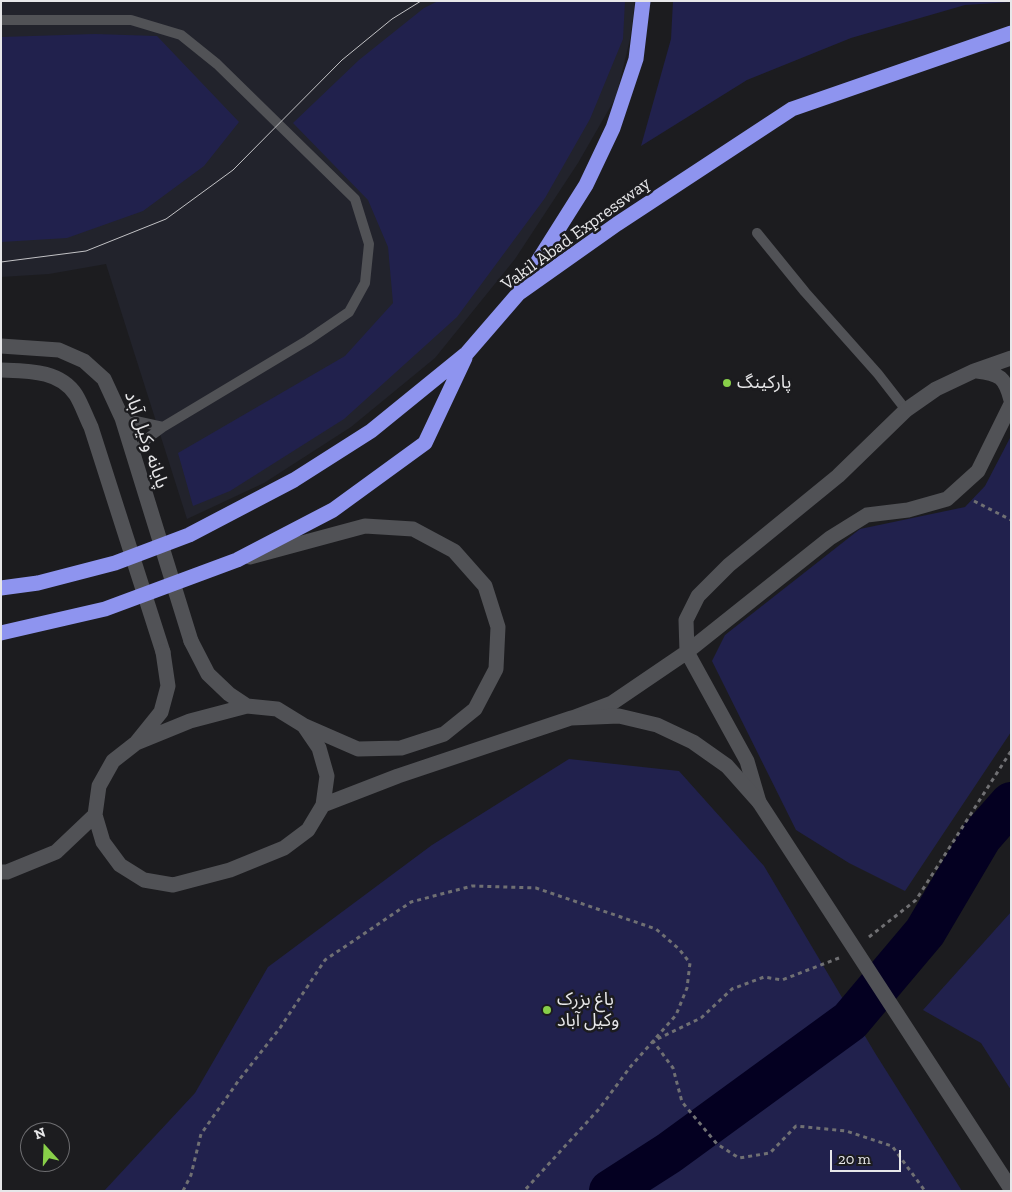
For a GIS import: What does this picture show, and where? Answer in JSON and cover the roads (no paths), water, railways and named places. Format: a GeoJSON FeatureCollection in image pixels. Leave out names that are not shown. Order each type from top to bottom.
{"type":"FeatureCollection","features":[{"type":"Feature","properties":{"kind":"highway"},"geometry":{"type":"LineString","coordinates":[[518,294],[586,185],[613,128],[636,59],[643,1]]}},
{"type":"Feature","properties":{"kind":"highway","name":"Vakil Abad Expressway"},"geometry":{"type":"LineString","coordinates":[[1,588],[38,583],[115,563],[189,536],[294,480],[371,431],[467,353],[518,294],[617,224],[792,109],[1011,33]]}},
{"type":"Feature","properties":{"kind":"highway"},"geometry":{"type":"LineString","coordinates":[[5,633],[106,609],[237,560],[333,510],[425,443],[467,353]]}},
{"type":"Feature","properties":{"kind":"street","name":"پایانه وکیل آباد"},"geometry":{"type":"LineString","coordinates":[[1,346],[59,350],[84,361],[104,380],[122,418],[190,641],[208,674],[228,694],[246,706]]}},
{"type":"Feature","properties":{"kind":"street"},"geometry":{"type":"LineString","coordinates":[[759,802],[747,761],[688,652],[686,620],[698,596],[729,565],[838,476],[906,410],[936,389],[974,371],[1011,358]]}},
{"type":"Feature","properties":{"kind":"street"},"geometry":{"type":"LineString","coordinates":[[1,370],[44,372],[61,381],[76,394],[91,427],[163,652],[168,686],[161,712],[136,743],[113,761],[99,786],[95,815],[103,842],[120,866],[144,880],[173,884],[230,870],[284,848],[308,830],[323,805],[327,776],[319,748],[303,725]]}},
{"type":"Feature","properties":{"kind":"street"},"geometry":{"type":"LineString","coordinates":[[974,371],[991,373],[1002,377],[1007,385],[1011,400]]}},
{"type":"Feature","properties":{"kind":"street"},"geometry":{"type":"LineString","coordinates":[[323,805],[398,776],[612,703],[688,652],[830,538],[867,515],[908,510],[947,499],[978,471],[1011,404]]}},
{"type":"Feature","properties":{"kind":"street"},"geometry":{"type":"LineString","coordinates":[[136,743],[190,721],[246,706],[277,709],[303,725],[358,749],[401,748],[444,734],[475,708],[496,669],[498,627],[484,586],[454,551],[414,529],[365,526],[237,560]]}},
{"type":"Feature","properties":{"kind":"street"},"geometry":{"type":"LineString","coordinates":[[571,718],[619,716],[657,725],[693,742],[727,766],[759,802],[1011,1189]]}},
{"type":"Feature","properties":{"kind":"street"},"geometry":{"type":"LineString","coordinates":[[1,872],[7,872],[56,852],[95,815]]}},
{"type":"Feature","properties":{"kind":"lane"},"geometry":{"type":"LineString","coordinates":[[1,20],[131,20],[181,35],[217,64],[355,199],[369,244],[365,283],[349,312],[308,340],[163,427],[148,438],[133,454]]}},
{"type":"Feature","properties":{"kind":"lane"},"geometry":{"type":"LineString","coordinates":[[756,233],[805,292],[878,374],[906,410]]}},
{"type":"Feature","properties":{"kind":"lane"},"geometry":{"type":"LineString","coordinates":[[122,418],[163,427]]}},
{"type":"Feature","properties":{"kind":"waterway"},"geometry":{"type":"LineString","coordinates":[[610,1191],[669,1153],[850,1021],[925,932],[981,837],[1011,803]]}},
{"type":"Feature","properties":{"kind":"tram line"},"geometry":{"type":"LineString","coordinates":[[1,262],[86,251],[166,219],[233,170],[342,60],[392,19],[421,1]]}},
{"type":"Feature","properties":{"kind":"place","name":"پارکینگ"},"geometry":{"type":"Point","coordinates":[727,383]}},
{"type":"Feature","properties":{"kind":"place","name":"باغ بزرک وکیل آباد"},"geometry":{"type":"Point","coordinates":[547,1010]}}]}
